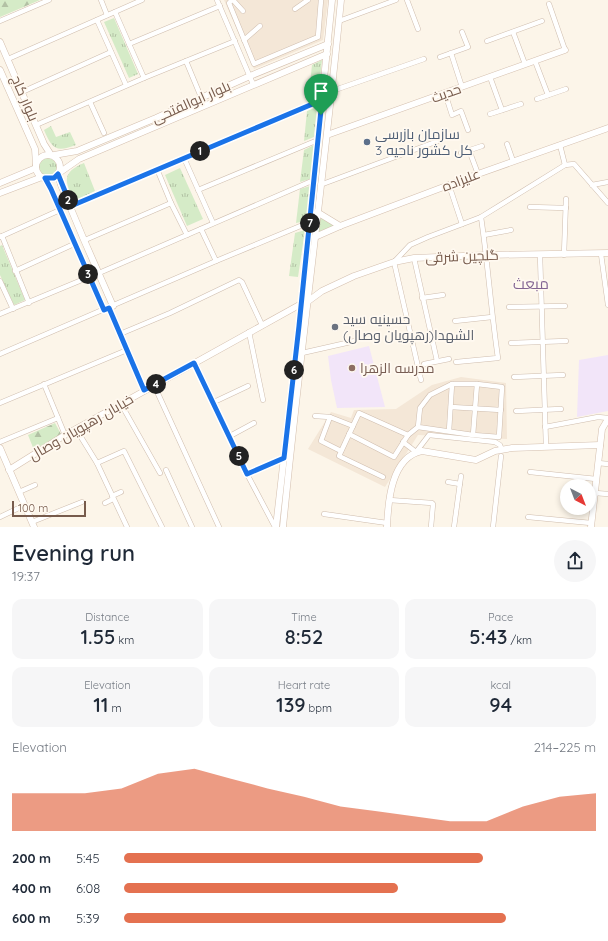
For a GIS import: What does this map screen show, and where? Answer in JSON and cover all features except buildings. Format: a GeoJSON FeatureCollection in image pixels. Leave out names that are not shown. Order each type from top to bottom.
{"type":"FeatureCollection","features":[{"type":"Feature","properties":{"kind":"street"},"geometry":{"type":"LineString","coordinates":[[0,21],[49,0]]}},
{"type":"Feature","properties":{"kind":"street"},"geometry":{"type":"LineString","coordinates":[[101,0],[107,15]]}},
{"type":"Feature","properties":{"kind":"street"},"geometry":{"type":"LineString","coordinates":[[8,59],[142,0]]}},
{"type":"Feature","properties":{"kind":"street"},"geometry":{"type":"LineString","coordinates":[[217,0],[253,84]]}},
{"type":"Feature","properties":{"kind":"street"},"geometry":{"type":"LineString","coordinates":[[243,10],[233,0],[229,3],[254,64],[318,37],[321,0]]}},
{"type":"Feature","properties":{"kind":"street"},"geometry":{"type":"LineString","coordinates":[[295,9],[308,0]]}},
{"type":"Feature","properties":{"kind":"street"},"geometry":{"type":"LineString","coordinates":[[283,527],[292,415],[332,0]]}},
{"type":"Feature","properties":{"kind":"street"},"geometry":{"type":"LineString","coordinates":[[276,527],[284,458],[302,353],[304,303],[309,286],[341,0]]}},
{"type":"Feature","properties":{"kind":"street"},"geometry":{"type":"LineString","coordinates":[[339,21],[396,0]]}},
{"type":"Feature","properties":{"kind":"street"},"geometry":{"type":"LineString","coordinates":[[407,0],[418,29]]}},
{"type":"Feature","properties":{"kind":"street"},"geometry":{"type":"LineString","coordinates":[[549,4],[566,50]]}},
{"type":"Feature","properties":{"kind":"street"},"geometry":{"type":"LineString","coordinates":[[129,44],[220,6]]}},
{"type":"Feature","properties":{"kind":"street"},"geometry":{"type":"LineString","coordinates":[[116,12],[144,78]]}},
{"type":"Feature","properties":{"kind":"street"},"geometry":{"type":"LineString","coordinates":[[96,20],[126,86]]}},
{"type":"Feature","properties":{"kind":"street"},"geometry":{"type":"LineString","coordinates":[[487,42],[542,21]]}},
{"type":"Feature","properties":{"kind":"street"},"geometry":{"type":"LineString","coordinates":[[244,40],[260,26]]}},
{"type":"Feature","properties":{"kind":"street"},"geometry":{"type":"LineString","coordinates":[[440,57],[468,47],[462,32]]}},
{"type":"Feature","properties":{"kind":"street"},"geometry":{"type":"LineString","coordinates":[[513,32],[525,64]]}},
{"type":"Feature","properties":{"kind":"street"},"geometry":{"type":"LineString","coordinates":[[36,125],[144,78],[235,41]]}},
{"type":"Feature","properties":{"kind":"street","name":"بلوار کاج"},"geometry":{"type":"LineString","coordinates":[[0,42],[44,144],[52,155]]}},
{"type":"Feature","properties":{"kind":"street","name":"بلوار ابوالفتحی"},"geometry":{"type":"LineString","coordinates":[[52,155],[77,151],[328,44]]}},
{"type":"Feature","properties":{"kind":"street","name":"حدیث"},"geometry":{"type":"LineString","coordinates":[[327,135],[566,50]]}},
{"type":"Feature","properties":{"kind":"street"},"geometry":{"type":"LineString","coordinates":[[22,92],[111,52]]}},
{"type":"Feature","properties":{"kind":"street"},"geometry":{"type":"LineString","coordinates":[[451,53],[462,87]]}},
{"type":"Feature","properties":{"kind":"street","name":"بلوار ابوالفتحی"},"geometry":{"type":"LineString","coordinates":[[58,173],[79,159],[253,84],[327,54]]}},
{"type":"Feature","properties":{"kind":"street"},"geometry":{"type":"LineString","coordinates":[[332,91],[424,59]]}},
{"type":"Feature","properties":{"kind":"street"},"geometry":{"type":"LineString","coordinates":[[186,61],[201,97]]}},
{"type":"Feature","properties":{"kind":"street"},"geometry":{"type":"LineString","coordinates":[[535,61],[548,95]]}},
{"type":"Feature","properties":{"kind":"street","name":"بلوار کاج"},"geometry":{"type":"LineString","coordinates":[[0,70],[35,149],[36,166]]}},
{"type":"Feature","properties":{"kind":"street"},"geometry":{"type":"LineString","coordinates":[[490,77],[502,110]]}},
{"type":"Feature","properties":{"kind":"street"},"geometry":{"type":"LineString","coordinates":[[537,99],[566,89]]}},
{"type":"Feature","properties":{"kind":"street"},"geometry":{"type":"LineString","coordinates":[[445,93],[452,115],[461,111],[468,130]]}},
{"type":"Feature","properties":{"kind":"street"},"geometry":{"type":"LineString","coordinates":[[71,206],[322,100]]}},
{"type":"Feature","properties":{"kind":"street"},"geometry":{"type":"LineString","coordinates":[[90,102],[104,133]]}},
{"type":"Feature","properties":{"kind":"street"},"geometry":{"type":"LineString","coordinates":[[490,114],[521,104]]}},
{"type":"Feature","properties":{"kind":"street"},"geometry":{"type":"LineString","coordinates":[[156,118],[158,126]]}},
{"type":"Feature","properties":{"kind":"street","name":"علیزاده"},"geometry":{"type":"LineString","coordinates":[[315,236],[513,161],[608,128]]}},
{"type":"Feature","properties":{"kind":"street"},"geometry":{"type":"LineString","coordinates":[[198,190],[318,140]]}},
{"type":"Feature","properties":{"kind":"street"},"geometry":{"type":"LineString","coordinates":[[320,185],[438,141]]}},
{"type":"Feature","properties":{"kind":"street"},"geometry":{"type":"LineString","coordinates":[[35,149],[42,152],[45,148],[44,144]]}},
{"type":"Feature","properties":{"kind":"street"},"geometry":{"type":"LineString","coordinates":[[507,144],[513,161]]}},
{"type":"Feature","properties":{"kind":"street"},"geometry":{"type":"LineString","coordinates":[[560,145],[565,165]]}},
{"type":"Feature","properties":{"kind":"street"},"geometry":{"type":"LineString","coordinates":[[461,153],[482,146]]}},
{"type":"Feature","properties":{"kind":"street"},"geometry":{"type":"LineString","coordinates":[[469,150],[478,174]]}},
{"type":"Feature","properties":{"kind":"street"},"geometry":{"type":"LineString","coordinates":[[77,151],[72,156],[74,159],[79,159]]}},
{"type":"Feature","properties":{"kind":"street"},"geometry":{"type":"LineString","coordinates":[[0,193],[29,182],[44,178],[54,178],[60,169],[59,161],[52,155],[41,157],[38,159],[36,166],[39,175],[44,178],[51,189],[89,277],[109,308]]}},
{"type":"Feature","properties":{"kind":"street"},"geometry":{"type":"LineString","coordinates":[[184,158],[213,223]]}},
{"type":"Feature","properties":{"kind":"street"},"geometry":{"type":"LineString","coordinates":[[421,380],[394,262],[410,245],[481,217],[565,165],[574,164],[608,203]]}},
{"type":"Feature","properties":{"kind":"street"},"geometry":{"type":"LineString","coordinates":[[0,183],[36,166]]}},
{"type":"Feature","properties":{"kind":"street"},"geometry":{"type":"LineString","coordinates":[[158,169],[171,203],[187,235]]}},
{"type":"Feature","properties":{"kind":"street"},"geometry":{"type":"LineString","coordinates":[[26,171],[31,172],[32,175],[29,182]]}},
{"type":"Feature","properties":{"kind":"street"},"geometry":{"type":"LineString","coordinates":[[58,173],[61,185],[99,273],[109,308],[144,390]]}},
{"type":"Feature","properties":{"kind":"street"},"geometry":{"type":"LineString","coordinates":[[99,273],[314,180]]}},
{"type":"Feature","properties":{"kind":"street"},"geometry":{"type":"LineString","coordinates":[[592,185],[608,182]]}},
{"type":"Feature","properties":{"kind":"street"},"geometry":{"type":"LineString","coordinates":[[51,189],[56,183],[61,185]]}},
{"type":"Feature","properties":{"kind":"street"},"geometry":{"type":"LineString","coordinates":[[449,185],[462,224]]}},
{"type":"Feature","properties":{"kind":"street"},"geometry":{"type":"LineString","coordinates":[[564,255],[566,199]]}},
{"type":"Feature","properties":{"kind":"street"},"geometry":{"type":"LineString","coordinates":[[85,240],[171,203]]}},
{"type":"Feature","properties":{"kind":"street"},"geometry":{"type":"LineString","coordinates":[[530,207],[566,208]]}},
{"type":"Feature","properties":{"kind":"street"},"geometry":{"type":"LineString","coordinates":[[29,303],[1,237],[60,210]]}},
{"type":"Feature","properties":{"kind":"street"},"geometry":{"type":"LineString","coordinates":[[317,212],[340,226]]}},
{"type":"Feature","properties":{"kind":"street"},"geometry":{"type":"LineString","coordinates":[[456,362],[498,358],[492,317],[487,255],[481,217]]}},
{"type":"Feature","properties":{"kind":"street"},"geometry":{"type":"LineString","coordinates":[[0,354],[310,222]]}},
{"type":"Feature","properties":{"kind":"street"},"geometry":{"type":"LineString","coordinates":[[201,229],[216,261]]}},
{"type":"Feature","properties":{"kind":"street"},"geometry":{"type":"LineString","coordinates":[[484,234],[511,230]]}},
{"type":"Feature","properties":{"kind":"street"},"geometry":{"type":"LineString","coordinates":[[16,271],[74,244]]}},
{"type":"Feature","properties":{"kind":"street","name":"گلچین شرقی"},"geometry":{"type":"LineString","coordinates":[[304,303],[322,291],[354,276],[394,262],[414,258],[608,253]]}},
{"type":"Feature","properties":{"kind":"street"},"geometry":{"type":"LineString","coordinates":[[601,254],[608,305]]}},
{"type":"Feature","properties":{"kind":"street"},"geometry":{"type":"LineString","coordinates":[[540,255],[546,446]]}},
{"type":"Feature","properties":{"kind":"street"},"geometry":{"type":"LineString","coordinates":[[82,261],[92,256]]}},
{"type":"Feature","properties":{"kind":"street"},"geometry":{"type":"LineString","coordinates":[[414,258],[437,361]]}},
{"type":"Feature","properties":{"kind":"street"},"geometry":{"type":"LineString","coordinates":[[0,314],[89,277]]}},
{"type":"Feature","properties":{"kind":"street"},"geometry":{"type":"LineString","coordinates":[[120,334],[241,280],[262,325]]}},
{"type":"Feature","properties":{"kind":"street"},"geometry":{"type":"LineString","coordinates":[[0,281],[13,309]]}},
{"type":"Feature","properties":{"kind":"street"},"geometry":{"type":"LineString","coordinates":[[309,286],[313,290],[322,291]]}},
{"type":"Feature","properties":{"kind":"street"},"geometry":{"type":"LineString","coordinates":[[422,298],[444,295]]}},
{"type":"Feature","properties":{"kind":"street","name":"خیابان رهپویان وصال"},"geometry":{"type":"LineString","coordinates":[[9,470],[65,435],[144,390],[304,303]]}},
{"type":"Feature","properties":{"kind":"street"},"geometry":{"type":"LineString","coordinates":[[509,307],[566,306]]}},
{"type":"Feature","properties":{"kind":"street"},"geometry":{"type":"LineString","coordinates":[[455,321],[492,317]]}},
{"type":"Feature","properties":{"kind":"street"},"geometry":{"type":"LineString","coordinates":[[249,332],[263,400]]}},
{"type":"Feature","properties":{"kind":"street"},"geometry":{"type":"LineString","coordinates":[[302,353],[355,341]]}},
{"type":"Feature","properties":{"kind":"street"},"geometry":{"type":"LineString","coordinates":[[510,343],[566,341]]}},
{"type":"Feature","properties":{"kind":"street"},"geometry":{"type":"LineString","coordinates":[[0,403],[127,350]]}},
{"type":"Feature","properties":{"kind":"street"},"geometry":{"type":"LineString","coordinates":[[424,364],[449,359]]}},
{"type":"Feature","properties":{"kind":"street"},"geometry":{"type":"LineString","coordinates":[[194,363],[214,402],[247,474],[276,527]]}},
{"type":"Feature","properties":{"kind":"street"},"geometry":{"type":"LineString","coordinates":[[514,377],[563,375]]}},
{"type":"Feature","properties":{"kind":"street"},"geometry":{"type":"LineString","coordinates":[[44,384],[65,435]]}},
{"type":"Feature","properties":{"kind":"street"},"geometry":{"type":"LineString","coordinates":[[449,431],[452,384]]}},
{"type":"Feature","properties":{"kind":"street"},"geometry":{"type":"LineString","coordinates":[[349,434],[394,457],[408,434],[418,427],[473,435],[499,437],[502,387],[477,384],[452,384],[430,395],[420,408],[418,427]]}},
{"type":"Feature","properties":{"kind":"street"},"geometry":{"type":"LineString","coordinates":[[473,435],[477,384]]}},
{"type":"Feature","properties":{"kind":"street"},"geometry":{"type":"LineString","coordinates":[[154,385],[219,527]]}},
{"type":"Feature","properties":{"kind":"street"},"geometry":{"type":"LineString","coordinates":[[214,402],[248,386]]}},
{"type":"Feature","properties":{"kind":"street"},"geometry":{"type":"LineString","coordinates":[[120,404],[160,473]]}},
{"type":"Feature","properties":{"kind":"street"},"geometry":{"type":"LineString","coordinates":[[451,407],[501,410]]}},
{"type":"Feature","properties":{"kind":"street"},"geometry":{"type":"LineString","coordinates":[[516,411],[561,409]]}},
{"type":"Feature","properties":{"kind":"street"},"geometry":{"type":"LineString","coordinates":[[383,477],[339,456],[359,413],[408,434]]}},
{"type":"Feature","properties":{"kind":"street"},"geometry":{"type":"LineString","coordinates":[[315,416],[330,418],[353,426]]}},
{"type":"Feature","properties":{"kind":"street"},"geometry":{"type":"LineString","coordinates":[[0,442],[58,418]]}},
{"type":"Feature","properties":{"kind":"street"},"geometry":{"type":"LineString","coordinates":[[330,418],[321,441],[341,452]]}},
{"type":"Feature","properties":{"kind":"street"},"geometry":{"type":"LineString","coordinates":[[530,472],[596,479],[602,429],[608,418],[598,418],[545,427]]}},
{"type":"Feature","properties":{"kind":"street"},"geometry":{"type":"LineString","coordinates":[[230,436],[254,423]]}},
{"type":"Feature","properties":{"kind":"street"},"geometry":{"type":"LineString","coordinates":[[76,429],[97,464],[127,527]]}},
{"type":"Feature","properties":{"kind":"street"},"geometry":{"type":"LineString","coordinates":[[416,452],[429,435],[495,442],[500,445],[501,453],[494,527]]}},
{"type":"Feature","properties":{"kind":"street"},"geometry":{"type":"LineString","coordinates":[[403,442],[416,452]]}},
{"type":"Feature","properties":{"kind":"street"},"geometry":{"type":"LineString","coordinates":[[324,514],[387,525],[392,482],[410,455],[416,452],[422,451],[476,460],[495,451],[501,453],[512,448],[600,445]]}},
{"type":"Feature","properties":{"kind":"street"},"geometry":{"type":"LineString","coordinates":[[0,448],[2,457],[33,525],[82,502]]}},
{"type":"Feature","properties":{"kind":"street"},"geometry":{"type":"LineString","coordinates":[[97,464],[124,451],[162,527]]}},
{"type":"Feature","properties":{"kind":"street"},"geometry":{"type":"LineString","coordinates":[[247,474],[284,458]]}},
{"type":"Feature","properties":{"kind":"street"},"geometry":{"type":"LineString","coordinates":[[598,463],[608,464]]}},
{"type":"Feature","properties":{"kind":"street"},"geometry":{"type":"LineString","coordinates":[[166,470],[192,527]]}},
{"type":"Feature","properties":{"kind":"street"},"geometry":{"type":"LineString","coordinates":[[454,527],[460,476]]}},
{"type":"Feature","properties":{"kind":"street"},"geometry":{"type":"LineString","coordinates":[[448,482],[460,484]]}},
{"type":"Feature","properties":{"kind":"street"},"geometry":{"type":"LineString","coordinates":[[19,492],[35,485]]}},
{"type":"Feature","properties":{"kind":"street"},"geometry":{"type":"LineString","coordinates":[[105,503],[121,492]]}},
{"type":"Feature","properties":{"kind":"street"},"geometry":{"type":"LineString","coordinates":[[596,493],[608,494]]}},
{"type":"Feature","properties":{"kind":"street"},"geometry":{"type":"LineString","coordinates":[[389,500],[433,503],[431,527]]}},
{"type":"Feature","properties":{"kind":"street"},"geometry":{"type":"LineString","coordinates":[[0,517],[25,506]]}},
{"type":"Feature","properties":{"kind":"street"},"geometry":{"type":"LineString","coordinates":[[528,517],[591,525],[592,515]]}},
{"type":"Feature","properties":{"kind":"shaded area"},"geometry":{"type":"Polygon","coordinates":[[[224,0],[328,0],[323,40],[254,69],[224,0]]]}},
{"type":"Feature","properties":{"kind":"shaded area","name":"مدرسه الزهرا"},"geometry":{"type":"Polygon","coordinates":[[[369,346],[385,407],[337,408],[328,356],[369,346]]]}},
{"type":"Feature","properties":{"kind":"shaded area"},"geometry":{"type":"Polygon","coordinates":[[[608,355],[608,411],[577,417],[579,360],[608,355]]]}},
{"type":"Feature","properties":{"kind":"shaded area"},"geometry":{"type":"Polygon","coordinates":[[[461,377],[506,383],[507,439],[418,435],[385,487],[308,449],[331,412],[351,418],[354,410],[396,409],[432,385],[461,377]]]}},
{"type":"Feature","properties":{"kind":"green space"},"geometry":{"type":"Polygon","coordinates":[[[0,0],[40,0],[0,17],[0,0]]]}},
{"type":"Feature","properties":{"kind":"green space"},"geometry":{"type":"Polygon","coordinates":[[[114,18],[138,74],[129,78],[104,22],[114,18]]]}},
{"type":"Feature","properties":{"kind":"green space"},"geometry":{"type":"Polygon","coordinates":[[[322,60],[318,97],[308,102],[312,65],[322,60]]]}},
{"type":"Feature","properties":{"kind":"green space"},"geometry":{"type":"Polygon","coordinates":[[[317,107],[314,137],[304,141],[307,111],[317,107]]]}},
{"type":"Feature","properties":{"kind":"green space"},"geometry":{"type":"Polygon","coordinates":[[[51,126],[56,137],[70,132],[76,145],[59,149],[52,145],[44,130],[51,126]]]}},
{"type":"Feature","properties":{"kind":"green space"},"geometry":{"type":"Polygon","coordinates":[[[314,145],[310,179],[300,182],[304,150],[314,145]]]}},
{"type":"Feature","properties":{"kind":"green space"},"geometry":{"type":"Polygon","coordinates":[[[48,157],[55,160],[58,167],[55,174],[48,177],[41,174],[38,167],[41,160],[48,157]]]}},
{"type":"Feature","properties":{"kind":"green space"},"geometry":{"type":"Polygon","coordinates":[[[84,163],[95,191],[74,201],[67,183],[68,174],[71,170],[84,163]]]}},
{"type":"Feature","properties":{"kind":"green space"},"geometry":{"type":"Polygon","coordinates":[[[180,168],[203,219],[187,226],[165,175],[180,168]]]}},
{"type":"Feature","properties":{"kind":"green space"},"geometry":{"type":"Polygon","coordinates":[[[310,186],[306,221],[296,223],[300,189],[310,186]]]}},
{"type":"Feature","properties":{"kind":"green space"},"geometry":{"type":"Polygon","coordinates":[[[319,217],[336,225],[318,232],[319,217]]]}},
{"type":"Feature","properties":{"kind":"green space"},"geometry":{"type":"Polygon","coordinates":[[[305,230],[298,277],[289,276],[295,233],[305,230]]]}},
{"type":"Feature","properties":{"kind":"green space"},"geometry":{"type":"Polygon","coordinates":[[[2,245],[25,300],[14,305],[0,275],[0,246],[2,245]]]}},
{"type":"Feature","properties":{"kind":"green space"},"geometry":{"type":"Polygon","coordinates":[[[55,423],[61,434],[34,450],[28,435],[55,423]]]}},
{"type":"Feature","properties":{"kind":"place","name":"سازمان بازرسی کل کشور ناحیه 3"},"geometry":{"type":"Point","coordinates":[367,142]}},
{"type":"Feature","properties":{"kind":"place","name":"حسینیه سید الشهدا(رهپویان وصال)"},"geometry":{"type":"Point","coordinates":[335,327]}},
{"type":"Feature","properties":{"kind":"place","name":"مدرسه الزهرا"},"geometry":{"type":"Point","coordinates":[352,368]}},
{"type":"Feature","properties":{"kind":"district","name":"مبعث"},"geometry":{"type":"Point","coordinates":[531,284]}},
{"type":"Feature","properties":{"kind":"route"},"geometry":{"type":"LineString","coordinates":[[322,100],[321,115],[284,458],[247,474],[214,402],[194,363],[144,390],[109,308],[104,310],[45,178],[51,179],[58,174],[61,185],[71,206],[322,100]]}}]}
